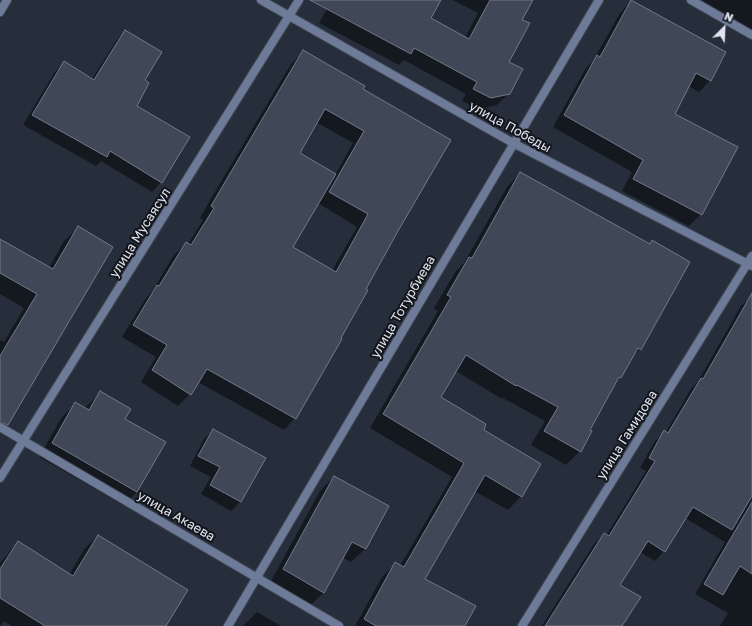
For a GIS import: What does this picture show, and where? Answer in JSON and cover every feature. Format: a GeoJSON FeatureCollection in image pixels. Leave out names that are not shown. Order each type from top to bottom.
{"type":"FeatureCollection","features":[{"type":"Feature","properties":{"kind":"street"},"geometry":{"type":"LineString","coordinates":[[0,12],[7,0]]}},
{"type":"Feature","properties":{"kind":"street","name":"улица Победы"},"geometry":{"type":"LineString","coordinates":[[261,0],[514,143],[750,265]]}},
{"type":"Feature","properties":{"kind":"street","name":"улица Мусаясул"},"geometry":{"type":"LineString","coordinates":[[0,478],[299,0]]}},
{"type":"Feature","properties":{"kind":"street","name":"улица Тотурбиева"},"geometry":{"type":"LineString","coordinates":[[228,626],[258,578],[599,0]]}},
{"type":"Feature","properties":{"kind":"street"},"geometry":{"type":"LineString","coordinates":[[691,0],[752,35]]}},
{"type":"Feature","properties":{"kind":"street","name":"улица Гамидова"},"geometry":{"type":"LineString","coordinates":[[522,626],[750,265],[752,256]]}},
{"type":"Feature","properties":{"kind":"street","name":"улица Акаева"},"geometry":{"type":"LineString","coordinates":[[0,427],[339,626]]}},
{"type":"Feature","properties":{"kind":"building"},"geometry":{"type":"Polygon","coordinates":[[[310,0],[441,0],[431,18],[469,39],[490,0],[533,0],[522,20],[530,23],[509,62],[523,69],[510,94],[491,98],[473,89],[477,82],[414,48],[411,54],[310,0]]]}},
{"type":"Feature","properties":{"kind":"building"},"geometry":{"type":"Polygon","coordinates":[[[631,0],[726,52],[711,81],[696,73],[675,114],[738,147],[702,215],[633,179],[643,160],[564,115],[597,55],[600,57],[631,0]]]}},
{"type":"Feature","properties":{"kind":"building"},"geometry":{"type":"Polygon","coordinates":[[[125,30],[162,52],[145,80],[149,83],[137,106],[190,137],[162,183],[110,151],[107,157],[32,115],[64,61],[94,80],[125,30]]]}},
{"type":"Feature","properties":{"kind":"building"},"geometry":{"type":"Polygon","coordinates":[[[303,50],[365,86],[363,89],[451,140],[398,231],[366,289],[368,290],[341,338],[342,339],[296,419],[207,369],[191,395],[152,370],[167,345],[133,325],[157,285],[159,286],[186,242],[191,245],[214,208],[211,206],[303,50]],[[325,109],[300,153],[336,174],[293,247],[336,272],[368,214],[329,192],[364,131],[325,109]]]}},
{"type":"Feature","properties":{"kind":"building"},"geometry":{"type":"Polygon","coordinates":[[[520,172],[650,244],[652,240],[690,262],[641,350],[638,348],[621,378],[619,377],[590,430],[592,431],[581,452],[544,431],[558,407],[517,385],[516,386],[466,355],[441,397],[486,424],[484,430],[541,464],[522,497],[485,475],[425,579],[476,606],[465,626],[376,626],[364,619],[395,562],[404,567],[464,463],[383,414],[451,297],[447,295],[469,257],[472,258],[520,172]]]}},
{"type":"Feature","properties":{"kind":"building"},"geometry":{"type":"Polygon","coordinates":[[[78,226],[113,247],[8,425],[0,422],[0,356],[37,294],[0,273],[0,239],[53,269],[78,226]]]}},
{"type":"Feature","properties":{"kind":"building"},"geometry":{"type":"Polygon","coordinates":[[[752,293],[752,496],[732,530],[693,507],[665,552],[648,541],[620,585],[641,597],[622,626],[545,626],[604,533],[609,536],[655,461],[649,458],[664,430],[668,433],[701,378],[703,379],[752,293]]]}},
{"type":"Feature","properties":{"kind":"building"},"geometry":{"type":"Polygon","coordinates":[[[100,391],[131,409],[125,419],[166,442],[137,492],[52,443],[75,402],[89,410],[100,391]]]}},
{"type":"Feature","properties":{"kind":"building"},"geometry":{"type":"Polygon","coordinates":[[[213,429],[266,458],[241,502],[210,485],[220,467],[198,456],[213,429]]]}},
{"type":"Feature","properties":{"kind":"building"},"geometry":{"type":"Polygon","coordinates":[[[334,476],[389,506],[366,549],[352,542],[324,593],[283,569],[334,476]]]}},
{"type":"Feature","properties":{"kind":"building"},"geometry":{"type":"Polygon","coordinates":[[[752,502],[752,574],[740,566],[723,595],[704,584],[752,502]]]}},
{"type":"Feature","properties":{"kind":"building"},"geometry":{"type":"Polygon","coordinates":[[[98,535],[188,590],[166,626],[45,626],[0,598],[0,569],[18,541],[73,576],[98,535]]]}}]}
